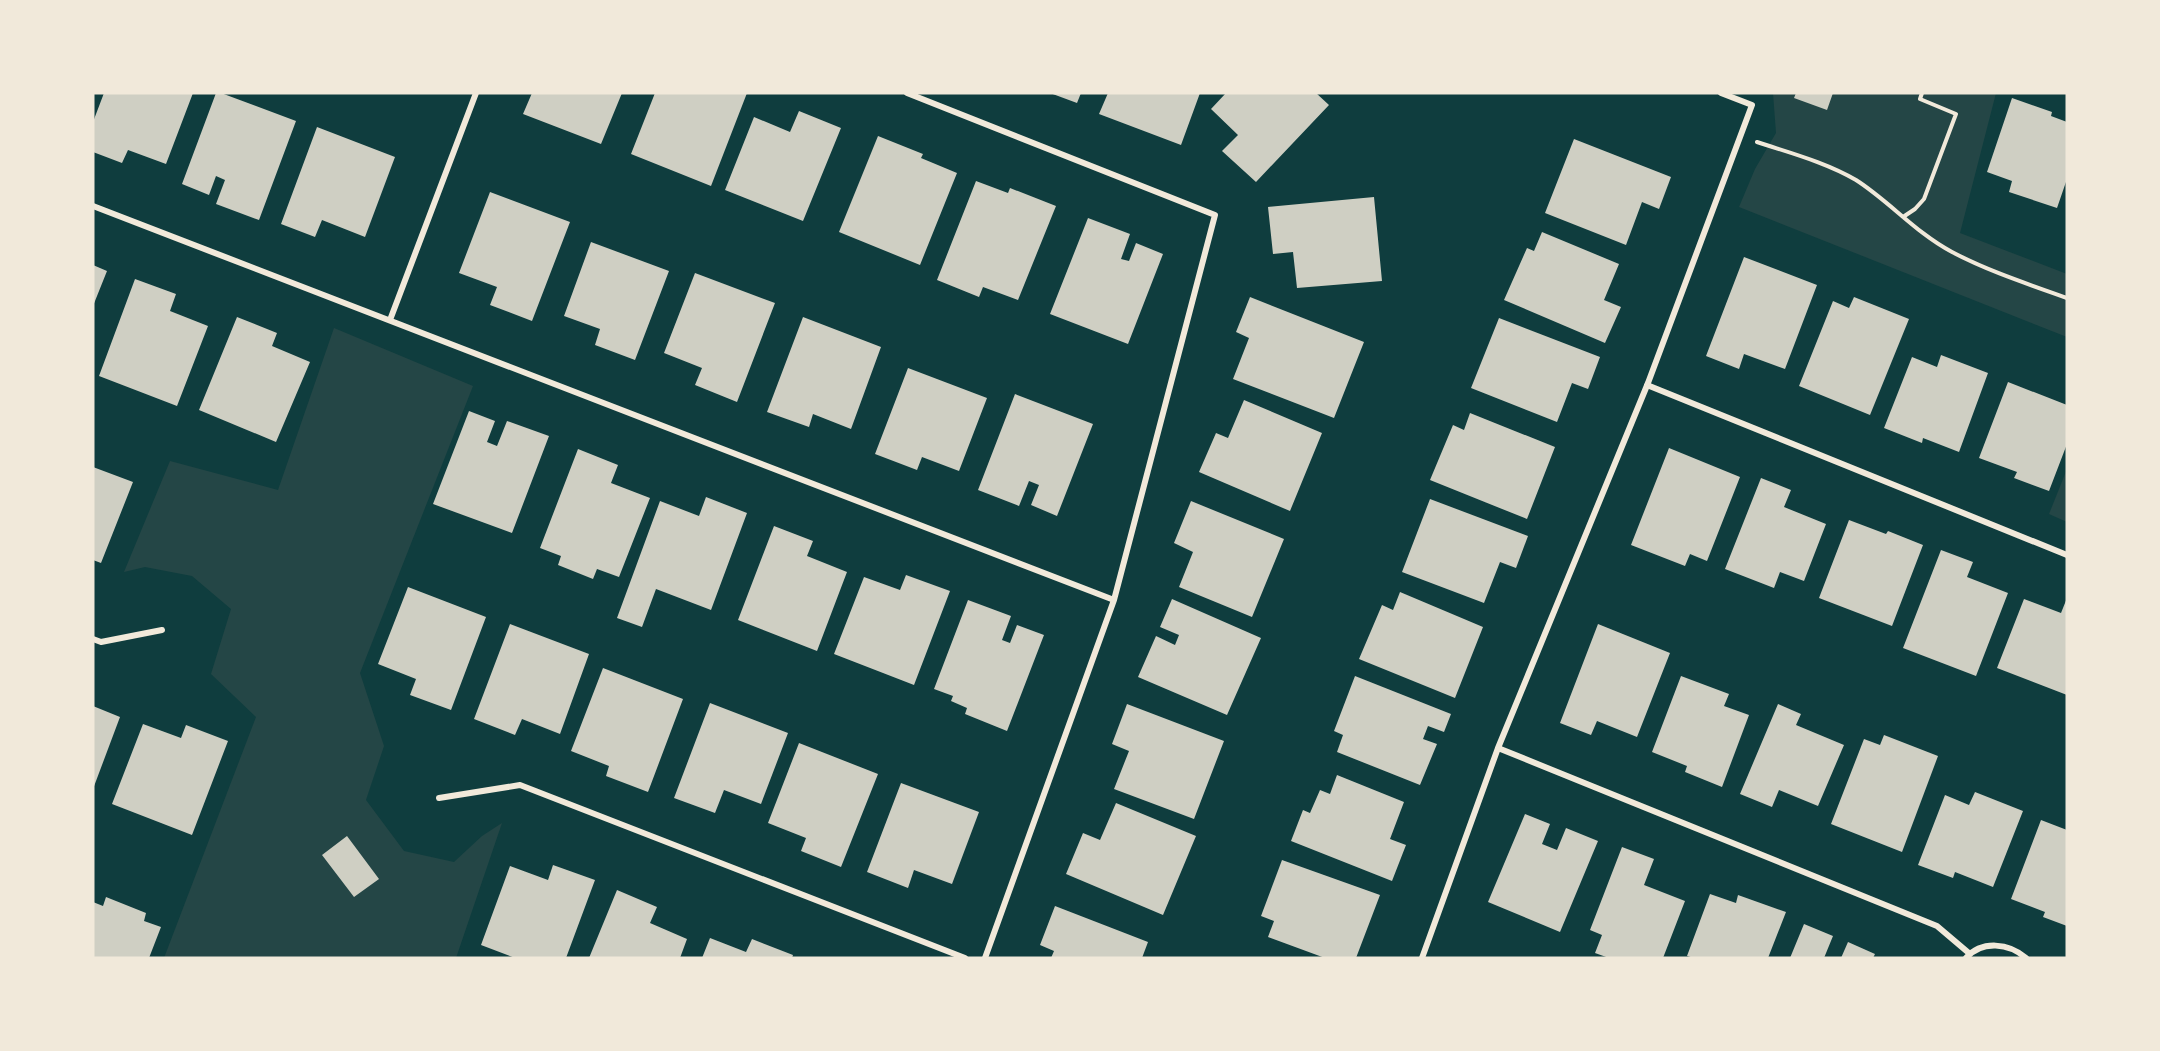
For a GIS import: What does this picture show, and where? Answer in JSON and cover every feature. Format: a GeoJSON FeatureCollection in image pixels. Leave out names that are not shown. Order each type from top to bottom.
{"type":"FeatureCollection","features":[{"type":"Feature","properties":{"kind":"street"},"geometry":{"type":"LineString","coordinates":[[390,320],[476,93]]}},
{"type":"Feature","properties":{"kind":"street"},"geometry":{"type":"LineString","coordinates":[[907,93],[1215,215],[1114,600],[985,958]]}},
{"type":"Feature","properties":{"kind":"street"},"geometry":{"type":"LineString","coordinates":[[1422,958],[1498,748],[1647,385],[1752,105],[1721,93]]}},
{"type":"Feature","properties":{"kind":"street"},"geometry":{"type":"LineString","coordinates":[[93,206],[1114,600]]}},
{"type":"Feature","properties":{"kind":"street"},"geometry":{"type":"LineString","coordinates":[[1647,385],[2067,555]]}},
{"type":"Feature","properties":{"kind":"street"},"geometry":{"type":"LineString","coordinates":[[93,639],[101,642],[162,630]]}},
{"type":"Feature","properties":{"kind":"street"},"geometry":{"type":"LineString","coordinates":[[1498,748],[1937,926],[1968,956],[1985,946],[2001,945],[2018,950],[2026,958]]}},
{"type":"Feature","properties":{"kind":"street"},"geometry":{"type":"LineString","coordinates":[[439,798],[520,785],[965,958]]}},
{"type":"Feature","properties":{"kind":"path"},"geometry":{"type":"LineString","coordinates":[[1902,218],[1924,199],[1956,114],[1920,99],[1922,93]]}},
{"type":"Feature","properties":{"kind":"path"},"geometry":{"type":"LineString","coordinates":[[1740,137],[1831,166],[1857,181],[1902,218],[1951,251],[2017,280],[2067,298]]}},
{"type":"Feature","properties":{"kind":"shaded area"},"geometry":{"type":"Polygon","coordinates":[[[1773,93],[1996,93],[1960,233],[2067,274],[2067,337],[1739,207],[1755,169],[1776,133],[1773,93]]]}},
{"type":"Feature","properties":{"kind":"shaded area"},"geometry":{"type":"Polygon","coordinates":[[[334,328],[473,386],[360,673],[384,746],[366,800],[404,851],[454,862],[482,836],[502,823],[456,958],[164,958],[256,717],[211,674],[231,609],[192,576],[145,567],[124,572],[170,461],[278,490],[334,328]]]}},
{"type":"Feature","properties":{"kind":"shaded area"},"geometry":{"type":"Polygon","coordinates":[[[2067,469],[2067,522],[2049,514],[2067,469]]]}},
{"type":"Feature","properties":{"kind":"building"},"geometry":{"type":"Polygon","coordinates":[[[104,93],[193,93],[166,164],[128,150],[122,163],[93,152],[93,122],[104,93]]]}},
{"type":"Feature","properties":{"kind":"building"},"geometry":{"type":"Polygon","coordinates":[[[216,93],[296,121],[259,220],[216,204],[225,180],[216,176],[209,195],[182,184],[216,93]]]}},
{"type":"Feature","properties":{"kind":"building"},"geometry":{"type":"Polygon","coordinates":[[[532,93],[622,93],[601,144],[523,114],[532,93]]]}},
{"type":"Feature","properties":{"kind":"building"},"geometry":{"type":"Polygon","coordinates":[[[655,93],[747,93],[711,186],[631,154],[655,93]]]}},
{"type":"Feature","properties":{"kind":"building"},"geometry":{"type":"Polygon","coordinates":[[[1050,93],[1081,93],[1077,103],[1050,93]]]}},
{"type":"Feature","properties":{"kind":"building"},"geometry":{"type":"Polygon","coordinates":[[[1108,93],[1200,93],[1181,145],[1099,114],[1108,93]]]}},
{"type":"Feature","properties":{"kind":"building"},"geometry":{"type":"Polygon","coordinates":[[[1226,93],[1316,93],[1329,105],[1256,182],[1222,151],[1238,135],[1211,109],[1226,93]]]}},
{"type":"Feature","properties":{"kind":"building"},"geometry":{"type":"Polygon","coordinates":[[[1796,93],[1833,93],[1827,110],[1794,98],[1796,93]]]}},
{"type":"Feature","properties":{"kind":"building"},"geometry":{"type":"Polygon","coordinates":[[[2012,98],[2052,112],[2051,116],[2067,122],[2067,179],[2057,208],[2009,192],[2012,181],[1987,172],[2012,98]]]}},
{"type":"Feature","properties":{"kind":"building"},"geometry":{"type":"Polygon","coordinates":[[[799,111],[841,128],[803,221],[725,190],[754,117],[790,132],[799,111]]]}},
{"type":"Feature","properties":{"kind":"building"},"geometry":{"type":"Polygon","coordinates":[[[317,127],[395,157],[365,237],[322,220],[315,237],[281,224],[317,127]]]}},
{"type":"Feature","properties":{"kind":"building"},"geometry":{"type":"Polygon","coordinates":[[[878,136],[923,154],[921,158],[957,173],[920,265],[839,232],[878,136]]]}},
{"type":"Feature","properties":{"kind":"building"},"geometry":{"type":"Polygon","coordinates":[[[1574,139],[1671,177],[1659,209],[1642,202],[1626,245],[1545,213],[1574,139]]]}},
{"type":"Feature","properties":{"kind":"building"},"geometry":{"type":"Polygon","coordinates":[[[976,181],[1008,193],[1010,188],[1056,206],[1018,300],[983,287],[979,297],[937,280],[976,181]]]}},
{"type":"Feature","properties":{"kind":"building"},"geometry":{"type":"Polygon","coordinates":[[[490,192],[570,222],[532,321],[490,305],[497,287],[459,273],[490,192]]]}},
{"type":"Feature","properties":{"kind":"building"},"geometry":{"type":"Polygon","coordinates":[[[1374,197],[1382,281],[1297,288],[1293,252],[1273,254],[1268,207],[1374,197]]]}},
{"type":"Feature","properties":{"kind":"building"},"geometry":{"type":"Polygon","coordinates":[[[1088,218],[1130,234],[1121,259],[1129,261],[1136,243],[1163,254],[1128,344],[1050,314],[1088,218]]]}},
{"type":"Feature","properties":{"kind":"building"},"geometry":{"type":"Polygon","coordinates":[[[1542,232],[1619,264],[1604,300],[1621,307],[1605,343],[1504,300],[1527,248],[1534,251],[1542,232]]]}},
{"type":"Feature","properties":{"kind":"building"},"geometry":{"type":"Polygon","coordinates":[[[591,242],[669,271],[635,360],[595,345],[600,329],[564,316],[591,242]]]}},
{"type":"Feature","properties":{"kind":"building"},"geometry":{"type":"Polygon","coordinates":[[[1744,257],[1817,285],[1785,369],[1744,354],[1739,369],[1706,356],[1744,257]]]}},
{"type":"Feature","properties":{"kind":"building"},"geometry":{"type":"Polygon","coordinates":[[[93,265],[107,271],[93,306],[93,265]]]}},
{"type":"Feature","properties":{"kind":"building"},"geometry":{"type":"Polygon","coordinates":[[[695,273],[775,303],[737,402],[695,385],[702,368],[664,353],[695,273]]]}},
{"type":"Feature","properties":{"kind":"building"},"geometry":{"type":"Polygon","coordinates":[[[135,279],[176,294],[170,311],[208,326],[177,406],[99,376],[135,279]]]}},
{"type":"Feature","properties":{"kind":"building"},"geometry":{"type":"Polygon","coordinates":[[[1250,297],[1364,342],[1334,418],[1233,379],[1249,338],[1236,332],[1250,297]]]}},
{"type":"Feature","properties":{"kind":"building"},"geometry":{"type":"Polygon","coordinates":[[[1854,297],[1909,319],[1870,415],[1799,386],[1833,301],[1849,308],[1854,297]]]}},
{"type":"Feature","properties":{"kind":"building"},"geometry":{"type":"Polygon","coordinates":[[[237,317],[277,333],[272,346],[310,362],[276,442],[199,410],[237,317]]]}},
{"type":"Feature","properties":{"kind":"building"},"geometry":{"type":"Polygon","coordinates":[[[803,317],[881,347],[851,429],[813,414],[809,427],[767,412],[803,317]]]}},
{"type":"Feature","properties":{"kind":"building"},"geometry":{"type":"Polygon","coordinates":[[[1499,318],[1600,357],[1588,389],[1572,383],[1557,422],[1471,388],[1499,318]]]}},
{"type":"Feature","properties":{"kind":"building"},"geometry":{"type":"Polygon","coordinates":[[[1941,355],[1988,373],[1959,452],[1923,438],[1922,443],[1884,428],[1912,357],[1937,367],[1941,355]]]}},
{"type":"Feature","properties":{"kind":"building"},"geometry":{"type":"Polygon","coordinates":[[[908,368],[987,398],[959,471],[922,457],[917,470],[875,454],[908,368]]]}},
{"type":"Feature","properties":{"kind":"building"},"geometry":{"type":"Polygon","coordinates":[[[2008,382],[2067,405],[2067,444],[2049,491],[2014,478],[2017,472],[1979,458],[2008,382]]]}},
{"type":"Feature","properties":{"kind":"building"},"geometry":{"type":"Polygon","coordinates":[[[1015,394],[1093,424],[1057,516],[1031,505],[1039,485],[1029,481],[1019,506],[978,490],[1015,394]]]}},
{"type":"Feature","properties":{"kind":"building"},"geometry":{"type":"Polygon","coordinates":[[[1244,400],[1322,433],[1290,511],[1199,472],[1216,433],[1228,438],[1244,400]]]}},
{"type":"Feature","properties":{"kind":"building"},"geometry":{"type":"Polygon","coordinates":[[[469,411],[495,421],[487,442],[497,446],[507,421],[549,436],[512,533],[433,504],[469,411]]]}},
{"type":"Feature","properties":{"kind":"building"},"geometry":{"type":"Polygon","coordinates":[[[1470,413],[1555,447],[1527,519],[1430,480],[1453,425],[1464,430],[1470,413]]]}},
{"type":"Feature","properties":{"kind":"building"},"geometry":{"type":"Polygon","coordinates":[[[1669,448],[1740,477],[1707,561],[1690,554],[1685,566],[1631,545],[1669,448]]]}},
{"type":"Feature","properties":{"kind":"building"},"geometry":{"type":"Polygon","coordinates":[[[578,449],[618,465],[611,483],[650,498],[619,577],[597,569],[593,579],[558,565],[561,556],[540,548],[578,449]]]}},
{"type":"Feature","properties":{"kind":"building"},"geometry":{"type":"Polygon","coordinates":[[[93,467],[133,482],[101,563],[93,560],[93,467]]]}},
{"type":"Feature","properties":{"kind":"building"},"geometry":{"type":"Polygon","coordinates":[[[1761,478],[1791,490],[1784,507],[1826,524],[1804,581],[1780,572],[1774,588],[1725,569],[1761,478]]]}},
{"type":"Feature","properties":{"kind":"building"},"geometry":{"type":"Polygon","coordinates":[[[706,497],[747,513],[711,610],[656,589],[642,627],[617,618],[660,501],[699,516],[706,497]]]}},
{"type":"Feature","properties":{"kind":"building"},"geometry":{"type":"Polygon","coordinates":[[[1430,499],[1528,536],[1516,568],[1500,562],[1484,603],[1402,572],[1430,499]]]}},
{"type":"Feature","properties":{"kind":"building"},"geometry":{"type":"Polygon","coordinates":[[[1191,501],[1284,539],[1252,617],[1179,587],[1193,552],[1174,543],[1191,501]]]}},
{"type":"Feature","properties":{"kind":"building"},"geometry":{"type":"Polygon","coordinates":[[[1849,520],[1886,534],[1888,531],[1923,545],[1892,626],[1819,598],[1849,520]]]}},
{"type":"Feature","properties":{"kind":"building"},"geometry":{"type":"Polygon","coordinates":[[[774,526],[813,541],[807,556],[847,572],[817,651],[738,620],[774,526]]]}},
{"type":"Feature","properties":{"kind":"building"},"geometry":{"type":"Polygon","coordinates":[[[1941,550],[1973,562],[1967,577],[2008,593],[1976,676],[1903,648],[1941,550]]]}},
{"type":"Feature","properties":{"kind":"building"},"geometry":{"type":"Polygon","coordinates":[[[906,575],[950,591],[914,685],[834,654],[864,577],[900,590],[906,575]]]}},
{"type":"Feature","properties":{"kind":"building"},"geometry":{"type":"Polygon","coordinates":[[[408,587],[486,617],[451,710],[410,695],[416,679],[378,664],[408,587]]]}},
{"type":"Feature","properties":{"kind":"building"},"geometry":{"type":"Polygon","coordinates":[[[1400,592],[1483,627],[1455,698],[1359,659],[1382,605],[1393,610],[1400,592]]]}},
{"type":"Feature","properties":{"kind":"building"},"geometry":{"type":"Polygon","coordinates":[[[2067,598],[2067,695],[1997,668],[2024,599],[2061,613],[2067,598]]]}},
{"type":"Feature","properties":{"kind":"building"},"geometry":{"type":"Polygon","coordinates":[[[1172,599],[1261,638],[1227,715],[1138,677],[1156,636],[1175,645],[1179,635],[1160,627],[1172,599]]]}},
{"type":"Feature","properties":{"kind":"building"},"geometry":{"type":"Polygon","coordinates":[[[968,600],[1011,616],[1002,640],[1010,643],[1017,625],[1044,635],[1007,731],[965,714],[967,708],[951,701],[953,696],[934,689],[968,600]]]}},
{"type":"Feature","properties":{"kind":"building"},"geometry":{"type":"Polygon","coordinates":[[[510,624],[589,654],[560,734],[522,719],[515,735],[474,719],[510,624]]]}},
{"type":"Feature","properties":{"kind":"building"},"geometry":{"type":"Polygon","coordinates":[[[1598,624],[1670,653],[1637,737],[1597,721],[1591,735],[1560,723],[1598,624]]]}},
{"type":"Feature","properties":{"kind":"building"},"geometry":{"type":"Polygon","coordinates":[[[603,668],[683,699],[648,792],[606,776],[609,766],[571,751],[603,668]]]}},
{"type":"Feature","properties":{"kind":"building"},"geometry":{"type":"Polygon","coordinates":[[[1355,676],[1451,714],[1444,732],[1428,726],[1423,739],[1437,744],[1420,785],[1337,752],[1343,735],[1334,731],[1355,676]]]}},
{"type":"Feature","properties":{"kind":"building"},"geometry":{"type":"Polygon","coordinates":[[[1681,676],[1729,694],[1724,706],[1749,715],[1722,787],[1685,772],[1687,766],[1652,752],[1681,676]]]}},
{"type":"Feature","properties":{"kind":"building"},"geometry":{"type":"Polygon","coordinates":[[[710,703],[788,733],[761,804],[724,790],[715,813],[674,798],[710,703]]]}},
{"type":"Feature","properties":{"kind":"building"},"geometry":{"type":"Polygon","coordinates":[[[1127,704],[1224,741],[1194,819],[1114,789],[1129,751],[1112,744],[1127,704]]]}},
{"type":"Feature","properties":{"kind":"building"},"geometry":{"type":"Polygon","coordinates":[[[1778,704],[1801,714],[1796,725],[1844,745],[1818,806],[1779,790],[1772,807],[1740,794],[1778,704]]]}},
{"type":"Feature","properties":{"kind":"building"},"geometry":{"type":"Polygon","coordinates":[[[93,706],[120,717],[93,789],[93,706]]]}},
{"type":"Feature","properties":{"kind":"building"},"geometry":{"type":"Polygon","coordinates":[[[143,724],[181,738],[186,725],[228,741],[192,835],[112,804],[143,724]]]}},
{"type":"Feature","properties":{"kind":"building"},"geometry":{"type":"Polygon","coordinates":[[[1884,735],[1938,756],[1902,852],[1831,824],[1864,739],[1880,745],[1884,735]]]}},
{"type":"Feature","properties":{"kind":"building"},"geometry":{"type":"Polygon","coordinates":[[[799,743],[878,774],[841,867],[801,851],[806,838],[768,823],[799,743]]]}},
{"type":"Feature","properties":{"kind":"building"},"geometry":{"type":"Polygon","coordinates":[[[1337,775],[1404,802],[1390,839],[1406,845],[1392,881],[1291,841],[1303,810],[1310,813],[1320,790],[1330,794],[1337,775]]]}},
{"type":"Feature","properties":{"kind":"building"},"geometry":{"type":"Polygon","coordinates":[[[901,783],[979,812],[952,884],[914,870],[908,888],[867,872],[901,783]]]}},
{"type":"Feature","properties":{"kind":"building"},"geometry":{"type":"Polygon","coordinates":[[[1975,792],[2023,811],[1993,887],[1955,872],[1953,878],[1918,865],[1945,795],[1969,805],[1975,792]]]}},
{"type":"Feature","properties":{"kind":"building"},"geometry":{"type":"Polygon","coordinates":[[[1116,803],[1196,836],[1163,915],[1066,874],[1083,833],[1100,840],[1116,803]]]}},
{"type":"Feature","properties":{"kind":"building"},"geometry":{"type":"Polygon","coordinates":[[[1525,814],[1550,824],[1542,844],[1557,850],[1566,828],[1598,841],[1560,932],[1488,902],[1525,814]]]}},
{"type":"Feature","properties":{"kind":"building"},"geometry":{"type":"Polygon","coordinates":[[[2041,820],[2067,830],[2067,926],[2043,917],[2045,912],[2011,899],[2041,820]]]}},
{"type":"Feature","properties":{"kind":"building"},"geometry":{"type":"Polygon","coordinates":[[[347,836],[379,879],[354,897],[322,855],[347,836]]]}},
{"type":"Feature","properties":{"kind":"building"},"geometry":{"type":"Polygon","coordinates":[[[1622,847],[1654,859],[1644,885],[1685,901],[1663,958],[1609,958],[1595,953],[1602,935],[1590,930],[1622,847]]]}},
{"type":"Feature","properties":{"kind":"building"},"geometry":{"type":"Polygon","coordinates":[[[1282,860],[1380,895],[1356,958],[1325,958],[1268,937],[1274,921],[1261,916],[1282,860]]]}},
{"type":"Feature","properties":{"kind":"building"},"geometry":{"type":"Polygon","coordinates":[[[553,865],[595,880],[566,958],[515,958],[481,945],[510,866],[548,880],[553,865]]]}},
{"type":"Feature","properties":{"kind":"building"},"geometry":{"type":"Polygon","coordinates":[[[617,890],[657,907],[650,923],[687,939],[680,958],[589,958],[617,890]]]}},
{"type":"Feature","properties":{"kind":"building"},"geometry":{"type":"Polygon","coordinates":[[[1710,894],[1736,903],[1738,895],[1786,912],[1768,958],[1694,958],[1687,956],[1710,894]]]}},
{"type":"Feature","properties":{"kind":"building"},"geometry":{"type":"Polygon","coordinates":[[[106,897],[146,913],[144,921],[161,927],[149,958],[93,958],[93,902],[103,906],[106,897]]]}},
{"type":"Feature","properties":{"kind":"building"},"geometry":{"type":"Polygon","coordinates":[[[1055,906],[1148,942],[1142,958],[1051,958],[1054,951],[1040,945],[1055,906]]]}},
{"type":"Feature","properties":{"kind":"building"},"geometry":{"type":"Polygon","coordinates":[[[1804,924],[1833,936],[1824,958],[1790,958],[1804,924]]]}},
{"type":"Feature","properties":{"kind":"building"},"geometry":{"type":"Polygon","coordinates":[[[710,938],[746,952],[752,939],[793,955],[792,958],[702,958],[710,938]]]}},
{"type":"Feature","properties":{"kind":"building"},"geometry":{"type":"Polygon","coordinates":[[[1848,942],[1875,954],[1873,958],[1841,958],[1848,942]]]}}]}
